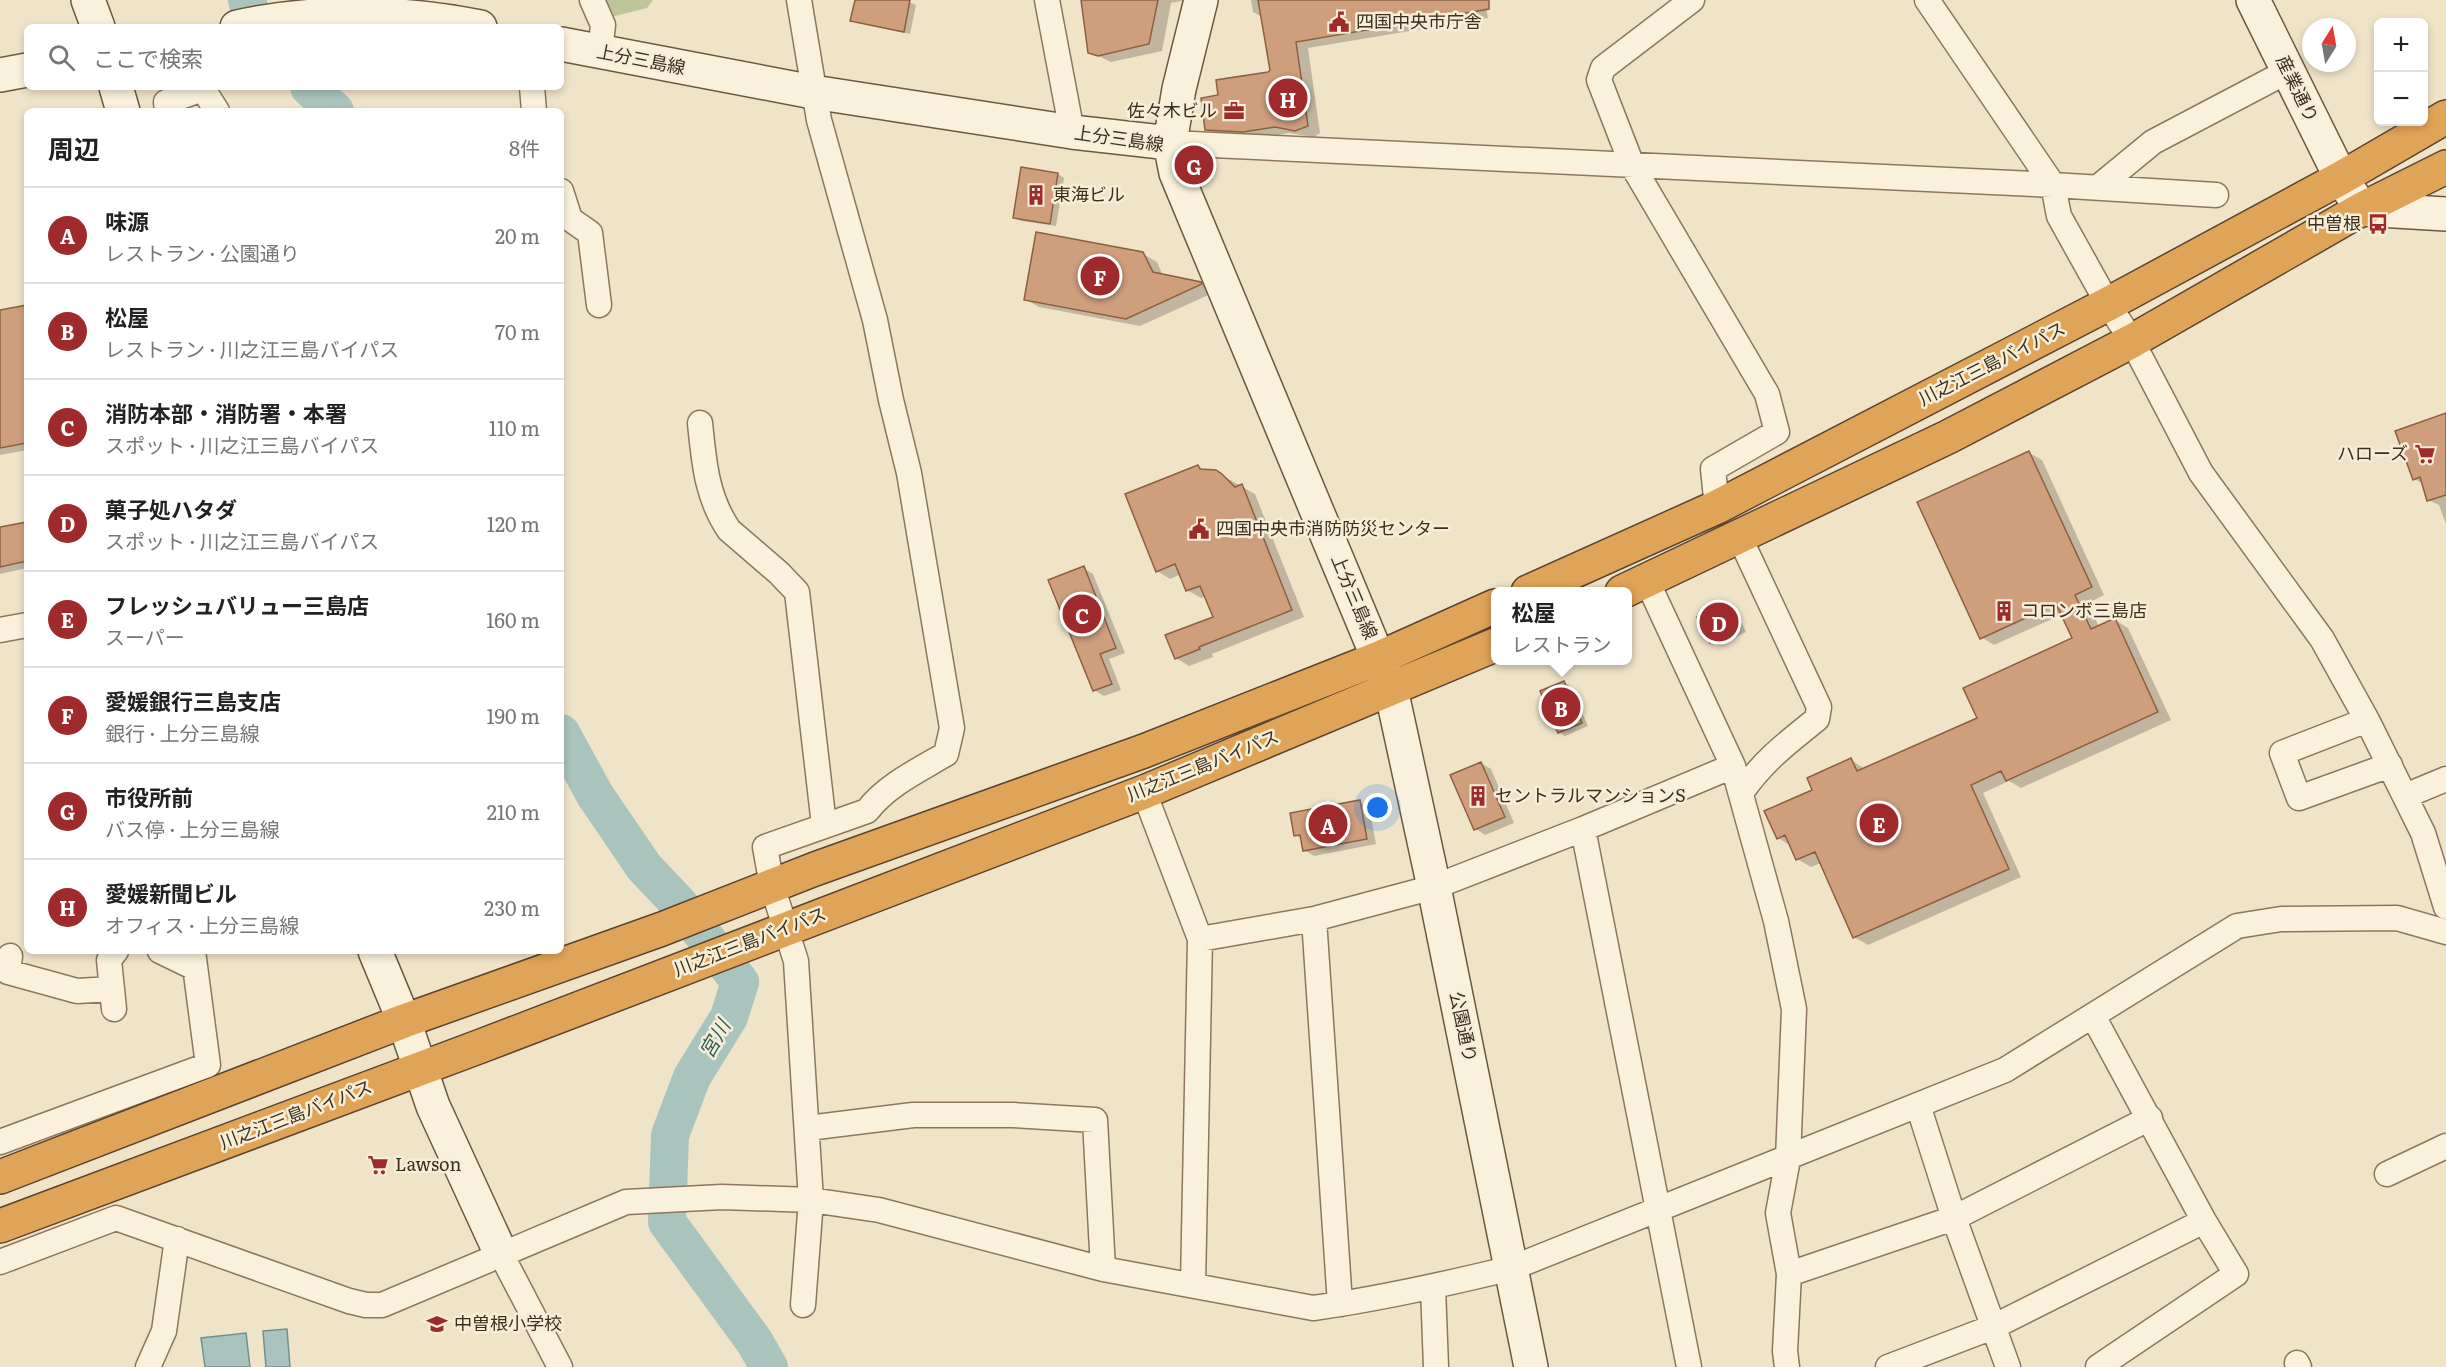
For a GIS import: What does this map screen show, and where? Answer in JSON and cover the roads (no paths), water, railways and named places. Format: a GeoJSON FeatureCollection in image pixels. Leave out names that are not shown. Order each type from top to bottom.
{"type":"FeatureCollection","features":[{"type":"Feature","properties":{"kind":"highway","name":"川之江三島バイパス"},"geometry":{"type":"LineString","coordinates":[[1537,587],[1717,507],[2108,304],[2341,178],[2446,117]]}},
{"type":"Feature","properties":{"kind":"highway"},"geometry":{"type":"LineString","coordinates":[[1635,586],[1948,437],[2132,341],[2362,209],[2446,167]]}},
{"type":"Feature","properties":{"kind":"highway","name":"川之江三島バイパス"},"geometry":{"type":"LineString","coordinates":[[0,1177],[404,1021],[662,929],[772,886],[1144,751],[1379,658],[1491,608]]}},
{"type":"Feature","properties":{"kind":"highway","name":"川之江三島バイパス"},"geometry":{"type":"LineString","coordinates":[[0,1226],[203,1151],[1144,792],[1491,647]]}},
{"type":"Feature","properties":{"kind":"main road"},"geometry":{"type":"LineString","coordinates":[[88,0],[97,24]]}},
{"type":"Feature","properties":{"kind":"main road"},"geometry":{"type":"LineString","coordinates":[[1170,143],[1179,89],[1202,0]]}},
{"type":"Feature","properties":{"kind":"main road","name":"産業通り"},"geometry":{"type":"LineString","coordinates":[[2253,0],[2341,178]]}},
{"type":"Feature","properties":{"kind":"main road"},"geometry":{"type":"LineString","coordinates":[[253,24],[360,14],[415,17],[460,24]]}},
{"type":"Feature","properties":{"kind":"main road","name":"上分三島線"},"geometry":{"type":"LineString","coordinates":[[564,45],[813,92],[1072,132],[1170,143],[1176,173],[1391,689]]}},
{"type":"Feature","properties":{"kind":"main road"},"geometry":{"type":"LineString","coordinates":[[0,75],[24,71]]}},
{"type":"Feature","properties":{"kind":"main road"},"geometry":{"type":"LineString","coordinates":[[117,90],[122,108]]}},
{"type":"Feature","properties":{"kind":"main road"},"geometry":{"type":"LineString","coordinates":[[2341,178],[2362,209],[2446,214]]}},
{"type":"Feature","properties":{"kind":"main road","name":"公園通り"},"geometry":{"type":"LineString","coordinates":[[1391,689],[1434,887],[1531,1367]]}},
{"type":"Feature","properties":{"kind":"main road"},"geometry":{"type":"LineString","coordinates":[[376,954],[404,1021],[418,1068],[433,1106],[501,1254]]}},
{"type":"Feature","properties":{"kind":"street"},"geometry":{"type":"LineString","coordinates":[[592,0],[603,25],[600,52]]}},
{"type":"Feature","properties":{"kind":"street"},"geometry":{"type":"LineString","coordinates":[[799,0],[813,92],[875,320],[909,473],[952,728],[946,754],[900,782],[875,801],[867,811],[765,847],[772,886],[796,961],[811,1200],[803,1305]]}},
{"type":"Feature","properties":{"kind":"street"},"geometry":{"type":"LineString","coordinates":[[1047,0],[1072,132]]}},
{"type":"Feature","properties":{"kind":"street"},"geometry":{"type":"LineString","coordinates":[[1692,0],[1603,68],[1599,80],[1632,165],[1765,392],[1777,432],[1713,469],[1717,507]]}},
{"type":"Feature","properties":{"kind":"street"},"geometry":{"type":"LineString","coordinates":[[1927,0],[2053,185],[2060,216],[2108,304],[2132,341],[2200,473],[2322,639],[2367,720],[2423,833],[2446,907]]}},
{"type":"Feature","properties":{"kind":"street"},"geometry":{"type":"LineString","coordinates":[[2097,188],[2153,142],[2288,71]]}},
{"type":"Feature","properties":{"kind":"street"},"geometry":{"type":"LineString","coordinates":[[167,108],[166,102],[200,90]]}},
{"type":"Feature","properties":{"kind":"street"},"geometry":{"type":"LineString","coordinates":[[204,90],[214,108]]}},
{"type":"Feature","properties":{"kind":"street"},"geometry":{"type":"LineString","coordinates":[[532,90],[534,108]]}},
{"type":"Feature","properties":{"kind":"street"},"geometry":{"type":"LineString","coordinates":[[1170,143],[2053,185],[2216,195]]}},
{"type":"Feature","properties":{"kind":"street"},"geometry":{"type":"LineString","coordinates":[[564,200],[570,219],[590,233],[598,305]]}},
{"type":"Feature","properties":{"kind":"street"},"geometry":{"type":"LineString","coordinates":[[700,423],[706,480],[723,521],[729,530],[779,573],[797,592],[824,825]]}},
{"type":"Feature","properties":{"kind":"street"},"geometry":{"type":"LineString","coordinates":[[1739,536],[1819,707],[1817,719],[1772,754],[1741,793]]}},
{"type":"Feature","properties":{"kind":"street"},"geometry":{"type":"LineString","coordinates":[[1635,586],[1733,766],[1776,921],[1794,1010],[1788,1159],[1778,1213],[1789,1274],[1785,1351],[1788,1367]]}},
{"type":"Feature","properties":{"kind":"street"},"geometry":{"type":"LineString","coordinates":[[0,630],[24,626]]}},
{"type":"Feature","properties":{"kind":"street"},"geometry":{"type":"LineString","coordinates":[[2367,720],[2282,753],[2299,798],[2390,765]]}},
{"type":"Feature","properties":{"kind":"street"},"geometry":{"type":"LineString","coordinates":[[1200,939],[1314,919],[1434,887],[1583,829],[1733,766]]}},
{"type":"Feature","properties":{"kind":"street"},"geometry":{"type":"LineString","coordinates":[[2405,796],[2446,778]]}},
{"type":"Feature","properties":{"kind":"street"},"geometry":{"type":"LineString","coordinates":[[1144,792],[1200,939],[1193,1285]]}},
{"type":"Feature","properties":{"kind":"street"},"geometry":{"type":"LineString","coordinates":[[1583,829],[1689,1367]]}},
{"type":"Feature","properties":{"kind":"street"},"geometry":{"type":"LineString","coordinates":[[0,1262],[116,1218],[349,1301],[366,1305],[382,1305],[626,1202],[722,1197],[811,1200],[879,1210],[1103,1269],[1313,1308],[1433,1287],[1512,1268],[2005,1070],[2237,926],[2281,919],[2397,918],[2446,933]]}},
{"type":"Feature","properties":{"kind":"street"},"geometry":{"type":"LineString","coordinates":[[1314,919],[1340,1304]]}},
{"type":"Feature","properties":{"kind":"street"},"geometry":{"type":"LineString","coordinates":[[10,956],[8,972],[113,999],[109,960],[114,954]]}},
{"type":"Feature","properties":{"kind":"street"},"geometry":{"type":"LineString","coordinates":[[0,1142],[208,1065],[194,959],[173,954]]}},
{"type":"Feature","properties":{"kind":"street"},"geometry":{"type":"LineString","coordinates":[[2093,1016],[2204,1221],[2236,1274],[2098,1367]]}},
{"type":"Feature","properties":{"kind":"street"},"geometry":{"type":"LineString","coordinates":[[1918,1105],[1954,1218],[2008,1367]]}},
{"type":"Feature","properties":{"kind":"street"},"geometry":{"type":"LineString","coordinates":[[808,1128],[913,1115],[1012,1115],[1095,1120],[1103,1269]]}},
{"type":"Feature","properties":{"kind":"street"},"geometry":{"type":"LineString","coordinates":[[1789,1274],[1954,1218],[2150,1118]]}},
{"type":"Feature","properties":{"kind":"street"},"geometry":{"type":"LineString","coordinates":[[2387,1174],[2446,1146]]}},
{"type":"Feature","properties":{"kind":"street"},"geometry":{"type":"LineString","coordinates":[[1888,1367],[1993,1328],[2204,1221]]}},
{"type":"Feature","properties":{"kind":"street"},"geometry":{"type":"LineString","coordinates":[[148,1367],[164,1331],[177,1239]]}},
{"type":"Feature","properties":{"kind":"street"},"geometry":{"type":"LineString","coordinates":[[501,1254],[560,1367]]}},
{"type":"Feature","properties":{"kind":"street"},"geometry":{"type":"LineString","coordinates":[[1433,1287],[1436,1367]]}},
{"type":"Feature","properties":{"kind":"water"},"geometry":{"type":"Polygon","coordinates":[[[287,1329],[290,1367],[266,1367],[263,1331],[287,1329]]]}},
{"type":"Feature","properties":{"kind":"water"},"geometry":{"type":"Polygon","coordinates":[[[246,1333],[250,1367],[205,1367],[201,1338],[246,1333]]]}},
{"type":"Feature","properties":{"kind":"waterway","name":"宮川"},"geometry":{"type":"LineString","coordinates":[[247,0],[254,24]]}},
{"type":"Feature","properties":{"kind":"waterway","name":"宮川"},"geometry":{"type":"LineString","coordinates":[[312,90],[332,108]]}},
{"type":"Feature","properties":{"kind":"waterway","name":"宮川"},"geometry":{"type":"LineString","coordinates":[[564,738],[595,795],[644,867],[679,904],[740,982],[729,1017],[692,1077],[670,1135],[667,1222],[754,1341],[769,1367]]}},
{"type":"Feature","properties":{"kind":"place","name":"四国中央市庁舎"},"geometry":{"type":"Point","coordinates":[1339,22]}},
{"type":"Feature","properties":{"kind":"place","name":"愛媛新聞ビル"},"geometry":{"type":"Point","coordinates":[1288,98]}},
{"type":"Feature","properties":{"kind":"place","name":"佐々木ビル"},"geometry":{"type":"Point","coordinates":[1234,111]}},
{"type":"Feature","properties":{"kind":"place","name":"市役所前"},"geometry":{"type":"Point","coordinates":[1194,165]}},
{"type":"Feature","properties":{"kind":"place","name":"東海ビル"},"geometry":{"type":"Point","coordinates":[1036,195]}},
{"type":"Feature","properties":{"kind":"place","name":"中曽根"},"geometry":{"type":"Point","coordinates":[2378,224]}},
{"type":"Feature","properties":{"kind":"place","name":"愛媛銀行三島支店"},"geometry":{"type":"Point","coordinates":[1100,276]}},
{"type":"Feature","properties":{"kind":"place","name":"ハローズ"},"geometry":{"type":"Point","coordinates":[2425,454]}},
{"type":"Feature","properties":{"kind":"place","name":"四国中央市消防防災センター"},"geometry":{"type":"Point","coordinates":[1199,529]}},
{"type":"Feature","properties":{"kind":"place","name":"コロンボ三島店"},"geometry":{"type":"Point","coordinates":[2004,611]}},
{"type":"Feature","properties":{"kind":"place","name":"消防本部・消防署・本署"},"geometry":{"type":"Point","coordinates":[1082,614]}},
{"type":"Feature","properties":{"kind":"place","name":"菓子処ハタダ"},"geometry":{"type":"Point","coordinates":[1719,622]}},
{"type":"Feature","properties":{"kind":"place","name":"松屋"},"geometry":{"type":"Point","coordinates":[1561,707]}},
{"type":"Feature","properties":{"kind":"place","name":"セントラルマンションS"},"geometry":{"type":"Point","coordinates":[1478,796]}},
{"type":"Feature","properties":{"kind":"place","name":"フレッシュバリュー三島店"},"geometry":{"type":"Point","coordinates":[1879,823]}},
{"type":"Feature","properties":{"kind":"place","name":"味源"},"geometry":{"type":"Point","coordinates":[1328,824]}},
{"type":"Feature","properties":{"kind":"place","name":"Lawson"},"geometry":{"type":"Point","coordinates":[378,1165]}},
{"type":"Feature","properties":{"kind":"place","name":"中曽根小学校"},"geometry":{"type":"Point","coordinates":[437,1324]}}]}
